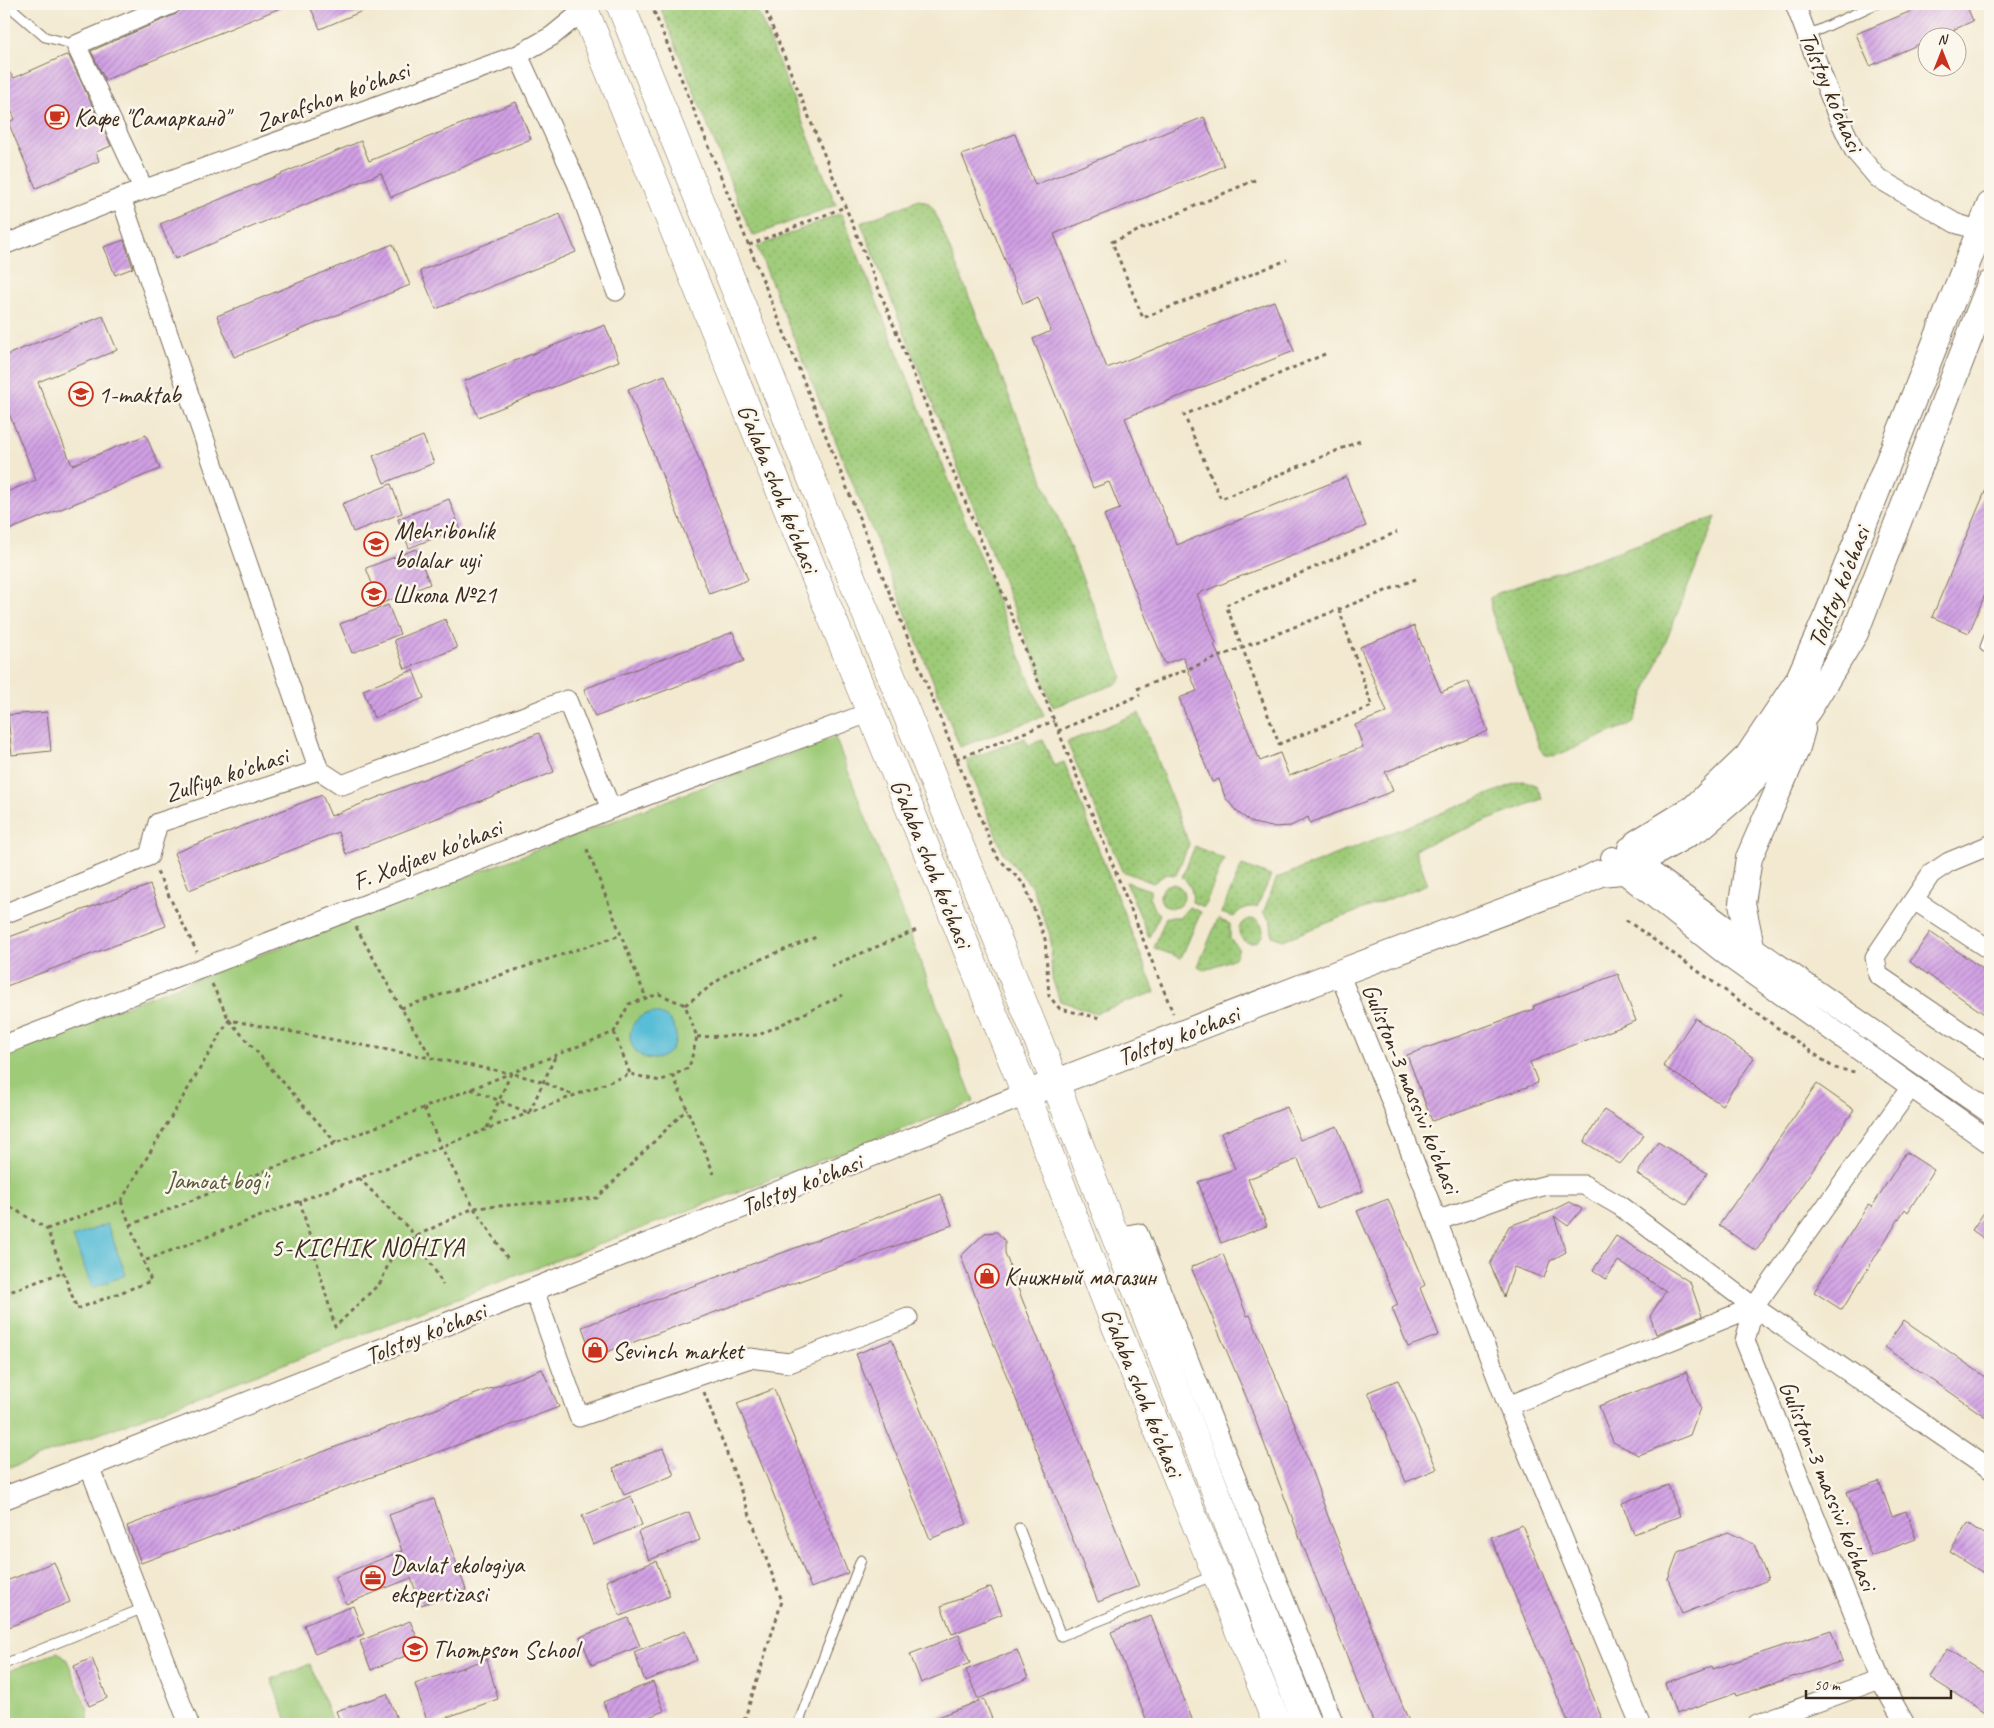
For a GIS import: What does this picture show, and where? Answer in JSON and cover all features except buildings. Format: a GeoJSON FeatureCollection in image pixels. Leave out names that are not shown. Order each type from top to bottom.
{"type":"FeatureCollection","features":[{"type":"Feature","properties":{"kind":"main road","name":"G'alaba shoh ko'chasi"},"geometry":{"type":"LineString","coordinates":[[620,4],[1055,1083],[1307,1724]]}},
{"type":"Feature","properties":{"kind":"main road","name":"G'alaba shoh ko'chasi"},"geometry":{"type":"LineString","coordinates":[[583,7],[1026,1094],[1115,1324],[1218,1574],[1277,1724]]}},
{"type":"Feature","properties":{"kind":"main road","name":"Tolstoy ko'chasi"},"geometry":{"type":"LineString","coordinates":[[1620,863],[1694,808],[1748,756],[1798,682],[1828,614],[1990,205]]}},
{"type":"Feature","properties":{"kind":"main road","name":"Tolstoy ko'chasi"},"geometry":{"type":"LineString","coordinates":[[1026,1094],[1537,899],[1702,826],[1747,787],[1808,710],[1855,633],[1990,284]]}},
{"type":"Feature","properties":{"kind":"main road"},"geometry":{"type":"LineString","coordinates":[[1751,946],[1742,903],[1749,858],[1797,747],[1808,710]]}},
{"type":"Feature","properties":{"kind":"street"},"geometry":{"type":"LineString","coordinates":[[144,190],[76,45],[172,4]]}},
{"type":"Feature","properties":{"kind":"street","name":"Tolstoy ko'chasi"},"geometry":{"type":"LineString","coordinates":[[1795,4],[1836,112],[1854,150],[1878,178],[1955,222],[1980,231]]}},
{"type":"Feature","properties":{"kind":"street","name":"Zarafshon ko'chasi"},"geometry":{"type":"LineString","coordinates":[[4,245],[121,198],[518,55],[552,36],[583,7]]}},
{"type":"Feature","properties":{"kind":"street"},"geometry":{"type":"LineString","coordinates":[[518,55],[577,183],[616,291]]}},
{"type":"Feature","properties":{"kind":"street"},"geometry":{"type":"LineString","coordinates":[[121,198],[319,770],[342,785],[567,700],[611,809]]}},
{"type":"Feature","properties":{"kind":"street","name":"F. Xodjaev ko'chasi"},"geometry":{"type":"LineString","coordinates":[[4,1045],[611,809],[871,712]]}},
{"type":"Feature","properties":{"kind":"street","name":"Zulfiya ko'chasi"},"geometry":{"type":"LineString","coordinates":[[149,856],[158,823],[319,770]]}},
{"type":"Feature","properties":{"kind":"street"},"geometry":{"type":"LineString","coordinates":[[1990,845],[1949,862],[1931,874],[1875,956],[1878,975],[1990,1051]]}},
{"type":"Feature","properties":{"kind":"street"},"geometry":{"type":"LineString","coordinates":[[4,914],[149,856]]}},
{"type":"Feature","properties":{"kind":"street"},"geometry":{"type":"LineString","coordinates":[[1620,863],[1751,946],[1990,1112]]}},
{"type":"Feature","properties":{"kind":"street"},"geometry":{"type":"LineString","coordinates":[[1620,863],[1727,955],[1990,1142]]}},
{"type":"Feature","properties":{"kind":"street"},"geometry":{"type":"LineString","coordinates":[[1914,900],[1990,950]]}},
{"type":"Feature","properties":{"kind":"street","name":"Guliston-3 massivi ko'chasi"},"geometry":{"type":"LineString","coordinates":[[1339,973],[1508,1406],[1640,1724]]}},
{"type":"Feature","properties":{"kind":"street"},"geometry":{"type":"LineString","coordinates":[[1508,1406],[1754,1307],[1911,1087]]}},
{"type":"Feature","properties":{"kind":"street","name":"Tolstoy ko'chasi"},"geometry":{"type":"LineString","coordinates":[[4,1498],[1026,1094]]}},
{"type":"Feature","properties":{"kind":"street","name":"Guliston-3 massivi ko'chasi"},"geometry":{"type":"LineString","coordinates":[[1437,1221],[1512,1194],[1547,1185],[1584,1185],[1620,1206],[1754,1307],[1990,1469]]}},
{"type":"Feature","properties":{"kind":"street"},"geometry":{"type":"LineString","coordinates":[[1115,1237],[1138,1234],[1334,1724]]}},
{"type":"Feature","properties":{"kind":"street"},"geometry":{"type":"LineString","coordinates":[[534,1290],[579,1417],[750,1358],[789,1364],[908,1318]]}},
{"type":"Feature","properties":{"kind":"street","name":"Guliston-3 massivi ko'chasi"},"geometry":{"type":"LineString","coordinates":[[1754,1307],[1746,1341],[1880,1679],[1908,1722]]}},
{"type":"Feature","properties":{"kind":"street"},"geometry":{"type":"LineString","coordinates":[[89,1466],[188,1724]]}},
{"type":"Feature","properties":{"kind":"street"},"geometry":{"type":"LineString","coordinates":[[1757,1724],[1880,1679]]}},
{"type":"Feature","properties":{"kind":"lane"},"geometry":{"type":"LineString","coordinates":[[6,4],[45,37],[76,45]]}},
{"type":"Feature","properties":{"kind":"lane"},"geometry":{"type":"LineString","coordinates":[[1808,35],[1876,4]]}},
{"type":"Feature","properties":{"kind":"lane"},"geometry":{"type":"LineString","coordinates":[[1985,647],[1990,634]]}},
{"type":"Feature","properties":{"kind":"lane"},"geometry":{"type":"LineString","coordinates":[[1019,1528],[1062,1636],[1218,1574]]}},
{"type":"Feature","properties":{"kind":"lane"},"geometry":{"type":"LineString","coordinates":[[798,1724],[861,1560]]}},
{"type":"Feature","properties":{"kind":"lane"},"geometry":{"type":"LineString","coordinates":[[4,1664],[144,1608]]}},
{"type":"Feature","properties":{"kind":"path"},"geometry":{"type":"LineString","coordinates":[[651,4],[996,856],[1025,885],[1045,939],[1049,996],[1060,1009],[1100,1018]]}},
{"type":"Feature","properties":{"kind":"path"},"geometry":{"type":"LineString","coordinates":[[763,4],[1182,1034]]}},
{"type":"Feature","properties":{"kind":"path"},"geometry":{"type":"LineString","coordinates":[[1255,180],[1112,242],[1143,318],[1288,260]]}},
{"type":"Feature","properties":{"kind":"path"},"geometry":{"type":"LineString","coordinates":[[749,245],[845,207]]}},
{"type":"Feature","properties":{"kind":"path"},"geometry":{"type":"LineString","coordinates":[[1326,354],[1184,415],[1221,499],[1360,441]]}},
{"type":"Feature","properties":{"kind":"path"},"geometry":{"type":"LineString","coordinates":[[1339,609],[1372,706],[1279,744],[1226,605],[1397,532]]}},
{"type":"Feature","properties":{"kind":"path"},"geometry":{"type":"LineString","coordinates":[[1137,689],[1416,579]]}},
{"type":"Feature","properties":{"kind":"path"},"geometry":{"type":"LineString","coordinates":[[1058,731],[1140,695]]}},
{"type":"Feature","properties":{"kind":"path"},"geometry":{"type":"LineString","coordinates":[[956,759],[1054,721]]}},
{"type":"Feature","properties":{"kind":"path"},"geometry":{"type":"LineString","coordinates":[[587,849],[646,998]]}},
{"type":"Feature","properties":{"kind":"path"},"geometry":{"type":"LineString","coordinates":[[149,856],[229,1020],[336,1143]]}},
{"type":"Feature","properties":{"kind":"path"},"geometry":{"type":"LineString","coordinates":[[348,912],[401,1008],[432,1058]]}},
{"type":"Feature","properties":{"kind":"path"},"geometry":{"type":"LineString","coordinates":[[1626,920],[1834,1068],[1857,1073]]}},
{"type":"Feature","properties":{"kind":"path"},"geometry":{"type":"LineString","coordinates":[[831,966],[919,929]]}},
{"type":"Feature","properties":{"kind":"path"},"geometry":{"type":"LineString","coordinates":[[401,1008],[621,935]]}},
{"type":"Feature","properties":{"kind":"path"},"geometry":{"type":"LineString","coordinates":[[685,1005],[731,971],[819,936]]}},
{"type":"Feature","properties":{"kind":"path"},"geometry":{"type":"LineString","coordinates":[[130,1225],[614,1032],[629,1004],[660,994],[685,1005],[697,1037],[689,1068],[660,1081],[630,1074],[144,1261]]}},
{"type":"Feature","properties":{"kind":"path"},"geometry":{"type":"LineString","coordinates":[[697,1037],[759,1034],[843,995]]}},
{"type":"Feature","properties":{"kind":"path"},"geometry":{"type":"LineString","coordinates":[[229,1020],[511,1073],[543,1082],[573,1096]]}},
{"type":"Feature","properties":{"kind":"path"},"geometry":{"type":"LineString","coordinates":[[47,1229],[121,1201],[229,1020]]}},
{"type":"Feature","properties":{"kind":"path"},"geometry":{"type":"LineString","coordinates":[[614,1032],[630,1074]]}},
{"type":"Feature","properties":{"kind":"path"},"geometry":{"type":"LineString","coordinates":[[528,1113],[556,1055]]}},
{"type":"Feature","properties":{"kind":"path"},"geometry":{"type":"LineString","coordinates":[[486,1129],[511,1073]]}},
{"type":"Feature","properties":{"kind":"path"},"geometry":{"type":"LineString","coordinates":[[673,1075],[714,1174]]}},
{"type":"Feature","properties":{"kind":"path"},"geometry":{"type":"LineString","coordinates":[[470,1089],[528,1113]]}},
{"type":"Feature","properties":{"kind":"path"},"geometry":{"type":"LineString","coordinates":[[424,1108],[441,1146],[474,1208],[508,1260]]}},
{"type":"Feature","properties":{"kind":"path"},"geometry":{"type":"LineString","coordinates":[[300,1201],[335,1327],[381,1282],[392,1255],[416,1236],[474,1208],[597,1198],[687,1109]]}},
{"type":"Feature","properties":{"kind":"path"},"geometry":{"type":"LineString","coordinates":[[359,1178],[416,1236],[443,1285]]}},
{"type":"Feature","properties":{"kind":"path"},"geometry":{"type":"LineString","coordinates":[[4,1203],[47,1229],[77,1309],[151,1281],[121,1201]]}},
{"type":"Feature","properties":{"kind":"path"},"geometry":{"type":"LineString","coordinates":[[4,1294],[63,1272]]}},
{"type":"Feature","properties":{"kind":"path"},"geometry":{"type":"LineString","coordinates":[[697,1375],[782,1601],[743,1724]]}},
{"type":"Feature","properties":{"kind":"green space"},"geometry":{"type":"Polygon","coordinates":[[[659,4],[755,4],[836,205],[752,236],[659,4]]]}},
{"type":"Feature","properties":{"kind":"green space"},"geometry":{"type":"Polygon","coordinates":[[[919,200],[928,203],[934,210],[1122,676],[1116,684],[1053,707],[861,223],[919,200]]]}},
{"type":"Feature","properties":{"kind":"green space"},"geometry":{"type":"Polygon","coordinates":[[[841,213],[1044,716],[960,747],[757,247],[841,213]]]}},
{"type":"Feature","properties":{"kind":"green space"},"geometry":{"type":"Polygon","coordinates":[[[1716,517],[1633,723],[1555,756],[1546,755],[1540,749],[1491,610],[1490,598],[1498,593],[1716,517]]]}},
{"type":"Feature","properties":{"kind":"green space"},"geometry":{"type":"Polygon","coordinates":[[[1139,713],[1189,844],[1176,875],[1166,874],[1153,883],[1122,871],[1067,742],[1139,713]]]}},
{"type":"Feature","properties":{"kind":"green space","name":"Jamoat bog'i"},"geometry":{"type":"Polygon","coordinates":[[[835,737],[974,1102],[4,1470],[4,1052],[835,737]]]}},
{"type":"Feature","properties":{"kind":"green space"},"geometry":{"type":"Polygon","coordinates":[[[1025,738],[1028,745],[1043,740],[1054,766],[1064,762],[1155,992],[1096,1013],[1060,1001],[1052,978],[1050,935],[1032,887],[1003,853],[966,760],[1025,738]]]}},
{"type":"Feature","properties":{"kind":"green space"},"geometry":{"type":"Polygon","coordinates":[[[1522,781],[1535,786],[1542,799],[1415,849],[1428,884],[1283,940],[1272,936],[1271,922],[1263,913],[1277,878],[1522,781]]]}},
{"type":"Feature","properties":{"kind":"green space"},"geometry":{"type":"Polygon","coordinates":[[[1195,846],[1224,859],[1204,907],[1192,902],[1191,888],[1182,877],[1195,846]]]}},
{"type":"Feature","properties":{"kind":"green space"},"geometry":{"type":"Polygon","coordinates":[[[1242,865],[1271,876],[1257,907],[1244,909],[1234,917],[1221,913],[1242,865]]]}},
{"type":"Feature","properties":{"kind":"green space"},"geometry":{"type":"Polygon","coordinates":[[[1126,882],[1150,890],[1152,904],[1160,914],[1149,937],[1126,882]]]}},
{"type":"Feature","properties":{"kind":"green space"},"geometry":{"type":"Polygon","coordinates":[[[1172,884],[1180,888],[1184,896],[1180,904],[1172,908],[1164,904],[1160,896],[1164,888],[1172,884]]]}},
{"type":"Feature","properties":{"kind":"green space"},"geometry":{"type":"Polygon","coordinates":[[[1189,907],[1201,912],[1181,958],[1154,948],[1166,917],[1180,917],[1189,907]]]}},
{"type":"Feature","properties":{"kind":"green space"},"geometry":{"type":"Polygon","coordinates":[[[1218,919],[1230,924],[1230,939],[1239,948],[1235,958],[1205,970],[1198,966],[1218,919]]]}},
{"type":"Feature","properties":{"kind":"green space"},"geometry":{"type":"Polygon","coordinates":[[[1251,919],[1259,923],[1263,931],[1259,939],[1251,943],[1243,939],[1239,931],[1243,923],[1251,919]]]}},
{"type":"Feature","properties":{"kind":"green space"},"geometry":{"type":"Polygon","coordinates":[[[58,1652],[67,1660],[88,1710],[88,1724],[4,1724],[4,1673],[58,1652]]]}},
{"type":"Feature","properties":{"kind":"green space"},"geometry":{"type":"Polygon","coordinates":[[[310,1664],[333,1724],[288,1724],[271,1679],[310,1664]]]}},
{"type":"Feature","properties":{"kind":"water"},"geometry":{"type":"Polygon","coordinates":[[[658,1013],[662,1014],[672,1023],[675,1027],[675,1045],[666,1055],[658,1059],[648,1059],[640,1055],[631,1045],[630,1031],[634,1023],[644,1014],[658,1013]]]}},
{"type":"Feature","properties":{"kind":"water"},"geometry":{"type":"Polygon","coordinates":[[[107,1224],[126,1275],[92,1288],[73,1237],[107,1224]]]}},
{"type":"Feature","properties":{"kind":"place","name":"Кафе \"Самарканд\""},"geometry":{"type":"Point","coordinates":[57,117]}},
{"type":"Feature","properties":{"kind":"place","name":"1-maktab"},"geometry":{"type":"Point","coordinates":[81,394]}},
{"type":"Feature","properties":{"kind":"place","name":"Mehribonlik bolalar uyi"},"geometry":{"type":"Point","coordinates":[376,544]}},
{"type":"Feature","properties":{"kind":"place","name":"Школа №21"},"geometry":{"type":"Point","coordinates":[374,594]}},
{"type":"Feature","properties":{"kind":"place","name":"Книжный магазин"},"geometry":{"type":"Point","coordinates":[987,1276]}},
{"type":"Feature","properties":{"kind":"place","name":"Sevinch market"},"geometry":{"type":"Point","coordinates":[595,1350]}},
{"type":"Feature","properties":{"kind":"place","name":"Davlat ekologiya ekspertizasi"},"geometry":{"type":"Point","coordinates":[373,1578]}},
{"type":"Feature","properties":{"kind":"place","name":"Thompson School"},"geometry":{"type":"Point","coordinates":[415,1649]}},
{"type":"Feature","properties":{"kind":"district","name":"5-KICHIK NOHIYA"},"geometry":{"type":"Point","coordinates":[368,1247]}}]}
